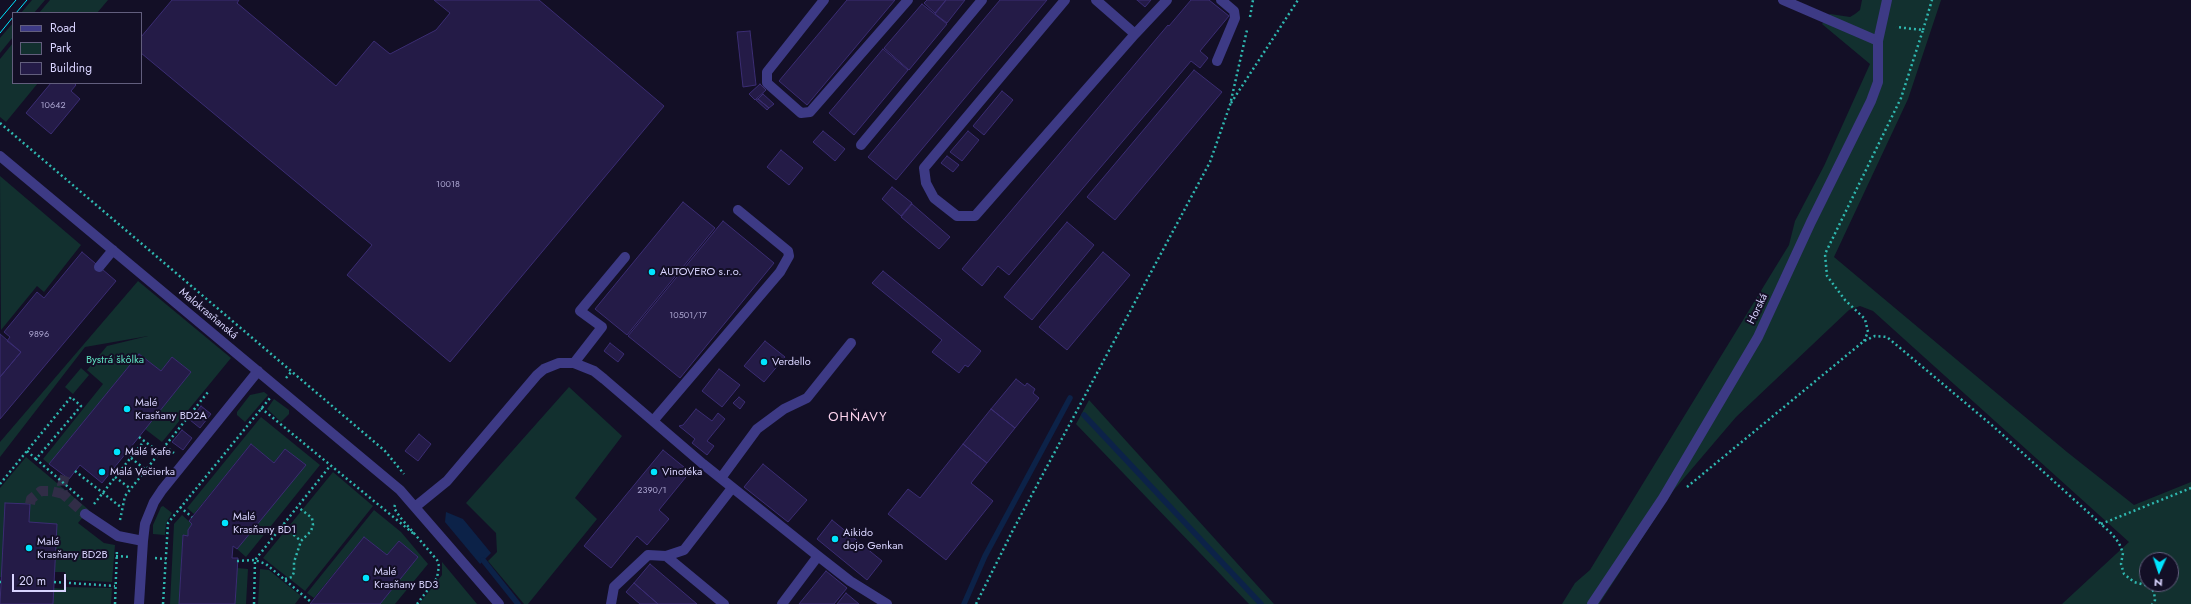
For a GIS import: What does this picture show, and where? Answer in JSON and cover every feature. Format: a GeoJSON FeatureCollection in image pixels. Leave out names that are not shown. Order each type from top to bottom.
{"type":"FeatureCollection","features":[{"type":"Feature","properties":{"kind":"street"},"geometry":{"type":"LineString","coordinates":[[824,0],[767,72],[767,83],[801,112],[810,112],[908,0]]}},
{"type":"Feature","properties":{"kind":"street"},"geometry":{"type":"LineString","coordinates":[[861,145],[982,0]]}},
{"type":"Feature","properties":{"kind":"street"},"geometry":{"type":"LineString","coordinates":[[1064,0],[924,168],[926,184],[934,198],[957,216],[975,216],[1135,34],[1167,0]]}},
{"type":"Feature","properties":{"kind":"street"},"geometry":{"type":"LineString","coordinates":[[1096,0],[1135,34]]}},
{"type":"Feature","properties":{"kind":"street"},"geometry":{"type":"LineString","coordinates":[[1217,61],[1235,18],[1234,11],[1221,0]]}},
{"type":"Feature","properties":{"kind":"street"},"geometry":{"type":"LineString","coordinates":[[1783,0],[1878,41]]}},
{"type":"Feature","properties":{"kind":"street","name":"Horská"},"geometry":{"type":"LineString","coordinates":[[1592,604],[1663,498],[1758,337],[1811,222],[1871,101],[1878,82],[1878,41],[1887,0]]}},
{"type":"Feature","properties":{"kind":"street","name":"Malokrasňanská"},"geometry":{"type":"LineString","coordinates":[[0,156],[400,490],[499,604]]}},
{"type":"Feature","properties":{"kind":"street"},"geometry":{"type":"LineString","coordinates":[[653,421],[780,272],[789,256],[788,251],[738,210]]}},
{"type":"Feature","properties":{"kind":"street"},"geometry":{"type":"LineString","coordinates":[[99,267],[113,250]]}},
{"type":"Feature","properties":{"kind":"street"},"geometry":{"type":"LineString","coordinates":[[574,362],[602,327],[580,311],[625,257]]}},
{"type":"Feature","properties":{"kind":"street"},"geometry":{"type":"LineString","coordinates":[[721,478],[757,429],[784,409],[808,398],[851,343]]}},
{"type":"Feature","properties":{"kind":"street"},"geometry":{"type":"LineString","coordinates":[[415,507],[447,481],[537,375],[544,369],[559,363],[574,362],[600,375],[732,488],[850,581],[887,604]]}},
{"type":"Feature","properties":{"kind":"street"},"geometry":{"type":"LineString","coordinates":[[139,604],[143,541],[149,513],[162,490],[258,371]]}},
{"type":"Feature","properties":{"kind":"street"},"geometry":{"type":"LineString","coordinates":[[610,604],[614,587],[648,555],[666,556],[684,550],[732,488]]}},
{"type":"Feature","properties":{"kind":"street"},"geometry":{"type":"LineString","coordinates":[[88,509],[118,536],[143,541]]}},
{"type":"Feature","properties":{"kind":"street"},"geometry":{"type":"LineString","coordinates":[[666,556],[724,604]]}},
{"type":"Feature","properties":{"kind":"street"},"geometry":{"type":"LineString","coordinates":[[782,604],[818,556]]}},
{"type":"Feature","properties":{"kind":"path"},"geometry":{"type":"LineString","coordinates":[[976,604],[1013,530],[1210,162],[1230,105],[1253,0]]}},
{"type":"Feature","properties":{"kind":"path"},"geometry":{"type":"LineString","coordinates":[[1230,105],[1298,0]]}},
{"type":"Feature","properties":{"kind":"path"},"geometry":{"type":"LineString","coordinates":[[1864,341],[1868,332],[1865,319],[1845,300],[1827,276],[1825,254],[1901,98],[1932,0]]}},
{"type":"Feature","properties":{"kind":"path"},"geometry":{"type":"LineString","coordinates":[[1881,26],[1923,30]]}},
{"type":"Feature","properties":{"kind":"path"},"geometry":{"type":"LineString","coordinates":[[0,123],[385,451],[403,472],[404,478],[400,490]]}},
{"type":"Feature","properties":{"kind":"path"},"geometry":{"type":"LineString","coordinates":[[1663,498],[1683,490],[1864,341],[1875,336],[1887,337],[1994,427],[2101,524],[2119,543],[2124,553],[2121,564],[2124,574],[2134,582],[2149,586],[2154,592],[2155,600],[2152,604]]}},
{"type":"Feature","properties":{"kind":"path"},"geometry":{"type":"LineString","coordinates":[[0,484],[71,397],[81,406],[36,459]]}},
{"type":"Feature","properties":{"kind":"path"},"geometry":{"type":"LineString","coordinates":[[163,604],[168,523],[261,408],[419,538],[437,560],[439,572],[417,604]]}},
{"type":"Feature","properties":{"kind":"path"},"geometry":{"type":"LineString","coordinates":[[139,437],[160,453]]}},
{"type":"Feature","properties":{"kind":"path"},"geometry":{"type":"LineString","coordinates":[[27,451],[88,509],[144,441]]}},
{"type":"Feature","properties":{"kind":"path"},"geometry":{"type":"LineString","coordinates":[[131,458],[146,470]]}},
{"type":"Feature","properties":{"kind":"path"},"geometry":{"type":"LineString","coordinates":[[254,604],[255,560],[330,466]]}},
{"type":"Feature","properties":{"kind":"path"},"geometry":{"type":"LineString","coordinates":[[75,471],[122,508]]}},
{"type":"Feature","properties":{"kind":"path"},"geometry":{"type":"LineString","coordinates":[[115,477],[131,489]]}},
{"type":"Feature","properties":{"kind":"path"},"geometry":{"type":"LineString","coordinates":[[2101,524],[2191,488]]}},
{"type":"Feature","properties":{"kind":"path"},"geometry":{"type":"LineString","coordinates":[[180,507],[192,517]]}},
{"type":"Feature","properties":{"kind":"path"},"geometry":{"type":"LineString","coordinates":[[285,580],[292,576],[294,572],[294,562],[301,541],[311,531],[312,518],[298,507]]}},
{"type":"Feature","properties":{"kind":"path"},"geometry":{"type":"LineString","coordinates":[[113,520],[119,522]]}},
{"type":"Feature","properties":{"kind":"path"},"geometry":{"type":"LineString","coordinates":[[282,526],[301,541]]}},
{"type":"Feature","properties":{"kind":"path"},"geometry":{"type":"LineString","coordinates":[[237,561],[255,560],[266,564],[311,602]]}},
{"type":"Feature","properties":{"kind":"path"},"geometry":{"type":"LineString","coordinates":[[54,582],[115,586]]}},
{"type":"Feature","properties":{"kind":"green space"},"geometry":{"type":"Polygon","coordinates":[[[32,0],[45,0],[35,12],[22,12],[32,0]]]}},
{"type":"Feature","properties":{"kind":"green space"},"geometry":{"type":"Polygon","coordinates":[[[50,0],[108,0],[98,12],[40,12],[50,0]]]}},
{"type":"Feature","properties":{"kind":"green space"},"geometry":{"type":"Polygon","coordinates":[[[1862,0],[1941,0],[1908,99],[1834,257],[2067,452],[2134,505],[2191,482],[2191,604],[2062,604],[2129,542],[1873,311],[1860,306],[1849,310],[1736,417],[1673,491],[1599,604],[1562,604],[1575,583],[1590,570],[1789,245],[1795,221],[1824,166],[1870,64],[1822,24],[1830,14],[1850,17],[1860,10],[1862,0]]]}},
{"type":"Feature","properties":{"kind":"green space"},"geometry":{"type":"Polygon","coordinates":[[[12,24],[12,38],[0,53],[0,38],[12,24]]]}},
{"type":"Feature","properties":{"kind":"green space"},"geometry":{"type":"Polygon","coordinates":[[[12,44],[12,84],[37,84],[6,122],[0,117],[0,59],[12,44]]]}},
{"type":"Feature","properties":{"kind":"green space"},"geometry":{"type":"Polygon","coordinates":[[[0,176],[81,245],[44,292],[37,286],[1,330],[0,176]]]}},
{"type":"Feature","properties":{"kind":"green space","name":"Bystrá škôlka"},"geometry":{"type":"Polygon","coordinates":[[[138,281],[231,358],[162,442],[145,429],[191,372],[172,357],[161,371],[139,354],[49,464],[43,459],[103,384],[87,370],[107,346],[148,336],[85,347],[0,457],[0,442],[138,281]]]}},
{"type":"Feature","properties":{"kind":"green space"},"geometry":{"type":"Polygon","coordinates":[[[81,368],[89,375],[73,394],[65,387],[81,368]]]}},
{"type":"Feature","properties":{"kind":"green space"},"geometry":{"type":"Polygon","coordinates":[[[569,387],[622,436],[575,498],[597,519],[528,604],[524,604],[488,561],[497,552],[496,533],[466,503],[569,387]]]}},
{"type":"Feature","properties":{"kind":"green space"},"geometry":{"type":"Polygon","coordinates":[[[264,392],[268,395],[245,422],[237,415],[237,412],[250,395],[264,392]]]}},
{"type":"Feature","properties":{"kind":"green space"},"geometry":{"type":"Polygon","coordinates":[[[274,399],[289,410],[289,414],[281,422],[267,409],[274,399]]]}},
{"type":"Feature","properties":{"kind":"green space"},"geometry":{"type":"Polygon","coordinates":[[[1089,400],[1274,604],[1249,604],[1076,424],[1089,400]]]}},
{"type":"Feature","properties":{"kind":"green space"},"geometry":{"type":"Polygon","coordinates":[[[261,417],[320,465],[246,557],[237,549],[305,465],[285,449],[274,463],[251,444],[194,514],[187,508],[261,417]]]}},
{"type":"Feature","properties":{"kind":"green space"},"geometry":{"type":"Polygon","coordinates":[[[26,457],[89,510],[78,523],[104,543],[115,545],[112,582],[67,580],[65,572],[54,572],[29,522],[30,505],[2,577],[0,577],[0,488],[26,457]]]}},
{"type":"Feature","properties":{"kind":"green space"},"geometry":{"type":"Polygon","coordinates":[[[333,472],[373,506],[305,591],[263,558],[333,472]]]}},
{"type":"Feature","properties":{"kind":"green space"},"geometry":{"type":"Polygon","coordinates":[[[163,506],[172,513],[166,523],[165,535],[153,534],[153,525],[161,507],[163,506]]]}},
{"type":"Feature","properties":{"kind":"green space"},"geometry":{"type":"Polygon","coordinates":[[[374,510],[401,532],[428,564],[395,604],[380,604],[418,557],[399,541],[387,555],[364,537],[314,598],[307,593],[374,510]]]}},
{"type":"Feature","properties":{"kind":"green space"},"geometry":{"type":"Polygon","coordinates":[[[182,515],[192,524],[188,530],[188,536],[183,536],[179,604],[170,604],[174,524],[182,515]]]}},
{"type":"Feature","properties":{"kind":"green space"},"geometry":{"type":"Polygon","coordinates":[[[442,562],[477,604],[419,604],[442,575],[442,562]]]}},
{"type":"Feature","properties":{"kind":"green space"},"geometry":{"type":"Polygon","coordinates":[[[237,568],[248,569],[246,604],[235,604],[237,568]]]}},
{"type":"Feature","properties":{"kind":"green space"},"geometry":{"type":"Polygon","coordinates":[[[260,569],[269,570],[301,596],[295,604],[258,604],[260,569]]]}},
{"type":"Feature","properties":{"kind":"green space"},"geometry":{"type":"Polygon","coordinates":[[[66,587],[112,588],[111,604],[53,604],[54,588],[64,589],[66,587]]]}},
{"type":"Feature","properties":{"kind":"water"},"geometry":{"type":"Polygon","coordinates":[[[446,512],[463,519],[491,553],[480,564],[445,522],[446,512]]]}},
{"type":"Feature","properties":{"kind":"building"},"geometry":{"type":"Polygon","coordinates":[[[172,0],[239,0],[237,3],[336,86],[374,41],[390,54],[436,30],[450,13],[434,0],[539,0],[664,106],[450,362],[347,275],[372,245],[142,54],[142,36],[172,0]]]}},
{"type":"Feature","properties":{"kind":"building"},"geometry":{"type":"Polygon","coordinates":[[[847,0],[895,0],[807,105],[779,81],[847,0]]]}},
{"type":"Feature","properties":{"kind":"building"},"geometry":{"type":"Polygon","coordinates":[[[927,0],[946,0],[935,13],[924,3],[927,0]]]}},
{"type":"Feature","properties":{"kind":"building"},"geometry":{"type":"Polygon","coordinates":[[[946,0],[965,0],[947,23],[935,14],[946,0]]]}},
{"type":"Feature","properties":{"kind":"building"},"geometry":{"type":"Polygon","coordinates":[[[1000,0],[1047,0],[896,180],[868,157],[1000,0]]]}},
{"type":"Feature","properties":{"kind":"building"},"geometry":{"type":"Polygon","coordinates":[[[1137,0],[1151,0],[1145,7],[1137,0]]]}},
{"type":"Feature","properties":{"kind":"building"},"geometry":{"type":"Polygon","coordinates":[[[1191,0],[1209,0],[1229,16],[1200,51],[1208,58],[1200,68],[1191,61],[1009,275],[998,266],[982,286],[962,269],[1168,25],[1169,26],[1191,0]]]}},
{"type":"Feature","properties":{"kind":"building"},"geometry":{"type":"Polygon","coordinates":[[[922,4],[947,24],[909,70],[884,48],[922,4]]]}},
{"type":"Feature","properties":{"kind":"building"},"geometry":{"type":"Polygon","coordinates":[[[750,31],[756,85],[743,87],[737,32],[750,31]]]}},
{"type":"Feature","properties":{"kind":"building"},"geometry":{"type":"Polygon","coordinates":[[[883,49],[908,70],[854,135],[829,113],[883,49]]]}},
{"type":"Feature","properties":{"kind":"building"},"geometry":{"type":"Polygon","coordinates":[[[1194,70],[1222,92],[1115,220],[1087,197],[1194,70]]]}},
{"type":"Feature","properties":{"kind":"building"},"geometry":{"type":"Polygon","coordinates":[[[50,84],[76,85],[71,91],[80,99],[51,134],[26,113],[50,84]]]}},
{"type":"Feature","properties":{"kind":"building"},"geometry":{"type":"Polygon","coordinates":[[[760,84],[766,90],[755,100],[749,94],[760,84]]]}},
{"type":"Feature","properties":{"kind":"building"},"geometry":{"type":"Polygon","coordinates":[[[1002,91],[1013,100],[984,135],[973,126],[1002,91]]]}},
{"type":"Feature","properties":{"kind":"building"},"geometry":{"type":"Polygon","coordinates":[[[763,94],[774,104],[769,108],[758,99],[763,94]]]}},
{"type":"Feature","properties":{"kind":"building"},"geometry":{"type":"Polygon","coordinates":[[[758,99],[769,108],[767,110],[756,100],[758,99]]]}},
{"type":"Feature","properties":{"kind":"building"},"geometry":{"type":"Polygon","coordinates":[[[823,131],[845,149],[835,161],[813,142],[823,131]]]}},
{"type":"Feature","properties":{"kind":"building"},"geometry":{"type":"Polygon","coordinates":[[[968,131],[979,140],[962,161],[950,152],[968,131]]]}},
{"type":"Feature","properties":{"kind":"building"},"geometry":{"type":"Polygon","coordinates":[[[781,150],[803,168],[789,185],[767,167],[781,150]]]}},
{"type":"Feature","properties":{"kind":"building"},"geometry":{"type":"Polygon","coordinates":[[[947,156],[959,165],[953,172],[941,163],[947,156]]]}},
{"type":"Feature","properties":{"kind":"building"},"geometry":{"type":"Polygon","coordinates":[[[892,187],[912,203],[901,216],[882,199],[892,187]]]}},
{"type":"Feature","properties":{"kind":"building","name":"AUTOVERO s.r.o."},"geometry":{"type":"Polygon","coordinates":[[[683,202],[715,228],[627,335],[595,309],[683,202]]]}},
{"type":"Feature","properties":{"kind":"building"},"geometry":{"type":"Polygon","coordinates":[[[912,204],[950,237],[939,249],[901,217],[912,204]]]}},
{"type":"Feature","properties":{"kind":"building"},"geometry":{"type":"Polygon","coordinates":[[[723,221],[774,263],[680,378],[628,336],[723,221]]]}},
{"type":"Feature","properties":{"kind":"building"},"geometry":{"type":"Polygon","coordinates":[[[1067,222],[1094,245],[1032,320],[1004,297],[1067,222]]]}},
{"type":"Feature","properties":{"kind":"building"},"geometry":{"type":"Polygon","coordinates":[[[82,252],[116,281],[0,419],[0,377],[21,352],[7,341],[10,337],[4,332],[37,292],[44,298],[82,252]]]}},
{"type":"Feature","properties":{"kind":"building"},"geometry":{"type":"Polygon","coordinates":[[[1103,252],[1130,275],[1067,350],[1039,327],[1103,252]]]}},
{"type":"Feature","properties":{"kind":"building"},"geometry":{"type":"Polygon","coordinates":[[[883,271],[981,351],[968,367],[965,365],[959,373],[932,352],[942,340],[872,283],[883,271]]]}},
{"type":"Feature","properties":{"kind":"building"},"geometry":{"type":"Polygon","coordinates":[[[0,334],[21,352],[0,377],[0,334]]]}},
{"type":"Feature","properties":{"kind":"building","name":"Verdello"},"geometry":{"type":"Polygon","coordinates":[[[765,341],[785,357],[764,382],[744,366],[765,341]]]}},
{"type":"Feature","properties":{"kind":"building"},"geometry":{"type":"Polygon","coordinates":[[[610,343],[624,354],[618,362],[604,351],[610,343]]]}},
{"type":"Feature","properties":{"kind":"building","name":"Malé Krasňany BD2A"},"geometry":{"type":"Polygon","coordinates":[[[139,354],[161,371],[172,357],[191,372],[102,483],[80,465],[69,479],[49,464],[139,354]]]}},
{"type":"Feature","properties":{"kind":"building"},"geometry":{"type":"Polygon","coordinates":[[[719,369],[740,385],[722,407],[702,391],[719,369]]]}},
{"type":"Feature","properties":{"kind":"building"},"geometry":{"type":"Polygon","coordinates":[[[1016,379],[1025,386],[1027,383],[1035,389],[1033,393],[1039,398],[1015,428],[991,409],[1016,379]]]}},
{"type":"Feature","properties":{"kind":"building"},"geometry":{"type":"Polygon","coordinates":[[[739,397],[745,402],[740,409],[733,403],[739,397]]]}},
{"type":"Feature","properties":{"kind":"building"},"geometry":{"type":"Polygon","coordinates":[[[201,406],[211,414],[200,428],[190,420],[201,406]]]}},
{"type":"Feature","properties":{"kind":"building"},"geometry":{"type":"Polygon","coordinates":[[[696,409],[712,421],[718,413],[725,419],[707,441],[714,446],[707,455],[692,443],[695,439],[679,426],[683,425],[696,409]]]}},
{"type":"Feature","properties":{"kind":"building"},"geometry":{"type":"Polygon","coordinates":[[[991,409],[1015,428],[987,463],[963,444],[991,409]]]}},
{"type":"Feature","properties":{"kind":"building"},"geometry":{"type":"Polygon","coordinates":[[[182,430],[192,438],[183,450],[172,442],[182,430]]]}},
{"type":"Feature","properties":{"kind":"building"},"geometry":{"type":"Polygon","coordinates":[[[419,434],[431,444],[418,461],[405,451],[419,434]]]}},
{"type":"Feature","properties":{"kind":"building","name":"Malé Krasňany BD1"},"geometry":{"type":"Polygon","coordinates":[[[251,444],[274,463],[285,449],[306,465],[237,549],[233,546],[232,558],[238,558],[235,604],[179,604],[183,535],[188,536],[188,530],[192,524],[189,521],[251,444]]]}},
{"type":"Feature","properties":{"kind":"building"},"geometry":{"type":"Polygon","coordinates":[[[963,444],[987,463],[971,483],[993,501],[946,560],[888,514],[908,489],[920,498],[963,444]]]}},
{"type":"Feature","properties":{"kind":"building"},"geometry":{"type":"Polygon","coordinates":[[[663,450],[690,472],[659,510],[669,519],[647,545],[637,536],[611,568],[584,546],[663,450]]]}},
{"type":"Feature","properties":{"kind":"building"},"geometry":{"type":"Polygon","coordinates":[[[763,464],[807,500],[788,522],[744,487],[763,464]]]}},
{"type":"Feature","properties":{"kind":"building","name":"Malé Krasňany BD2B"},"geometry":{"type":"Polygon","coordinates":[[[5,503],[30,504],[29,522],[57,524],[53,604],[0,604],[5,503]]]}},
{"type":"Feature","properties":{"kind":"building"},"geometry":{"type":"Polygon","coordinates":[[[832,520],[882,561],[867,580],[817,539],[832,520]]]}},
{"type":"Feature","properties":{"kind":"building","name":"Malé Krasňany BD3"},"geometry":{"type":"Polygon","coordinates":[[[364,537],[387,555],[399,541],[418,557],[380,604],[310,604],[364,537]]]}},
{"type":"Feature","properties":{"kind":"building"},"geometry":{"type":"Polygon","coordinates":[[[650,564],[697,604],[658,604],[634,583],[650,564]]]}},
{"type":"Feature","properties":{"kind":"building"},"geometry":{"type":"Polygon","coordinates":[[[826,571],[847,588],[834,604],[799,604],[826,571]]]}},
{"type":"Feature","properties":{"kind":"building"},"geometry":{"type":"Polygon","coordinates":[[[634,583],[658,604],[640,604],[626,592],[634,583]]]}},
{"type":"Feature","properties":{"kind":"building"},"geometry":{"type":"Polygon","coordinates":[[[846,593],[859,604],[837,604],[846,593]]]}},
{"type":"Feature","properties":{"kind":"waterway"},"geometry":{"type":"LineString","coordinates":[[964,604],[985,556],[1070,398]]}},
{"type":"Feature","properties":{"kind":"waterway"},"geometry":{"type":"LineString","coordinates":[[1084,415],[1261,604]]}},
{"type":"Feature","properties":{"kind":"waterway"},"geometry":{"type":"LineString","coordinates":[[483,560],[518,604]]}},
{"type":"Feature","properties":{"kind":"tunnel"},"geometry":{"type":"LineString","coordinates":[[65,476],[62,485],[63,494],[85,514]]}},
{"type":"Feature","properties":{"kind":"tunnel"},"geometry":{"type":"LineString","coordinates":[[30,504],[31,499],[41,491],[51,491],[63,494]]}},
{"type":"Feature","properties":{"kind":"tram line"},"geometry":{"type":"LineString","coordinates":[[0,19],[16,0]]}},
{"type":"Feature","properties":{"kind":"tram line"},"geometry":{"type":"LineString","coordinates":[[17,12],[27,0]]}},
{"type":"Feature","properties":{"kind":"tram line"},"geometry":{"type":"LineString","coordinates":[[0,33],[12,18]]}},
{"type":"Feature","properties":{"kind":"place","name":"AUTOVERO s.r.o."},"geometry":{"type":"Point","coordinates":[652,272]}},
{"type":"Feature","properties":{"kind":"place","name":"Verdello"},"geometry":{"type":"Point","coordinates":[764,362]}},
{"type":"Feature","properties":{"kind":"place","name":"Malé Krasňany BD2A"},"geometry":{"type":"Point","coordinates":[127,409]}},
{"type":"Feature","properties":{"kind":"place","name":"Malé Kafe"},"geometry":{"type":"Point","coordinates":[117,452]}},
{"type":"Feature","properties":{"kind":"place","name":"Malá Večierka"},"geometry":{"type":"Point","coordinates":[102,472]}},
{"type":"Feature","properties":{"kind":"place","name":"Vinotéka"},"geometry":{"type":"Point","coordinates":[654,472]}},
{"type":"Feature","properties":{"kind":"place","name":"Malé Krasňany BD1"},"geometry":{"type":"Point","coordinates":[225,523]}},
{"type":"Feature","properties":{"kind":"place","name":"Aikido dojo Genkan"},"geometry":{"type":"Point","coordinates":[835,539]}},
{"type":"Feature","properties":{"kind":"place","name":"Malé Krasňany BD2B"},"geometry":{"type":"Point","coordinates":[29,548]}},
{"type":"Feature","properties":{"kind":"place","name":"Malé Krasňany BD3"},"geometry":{"type":"Point","coordinates":[366,578]}},
{"type":"Feature","properties":{"kind":"district","name":"OHŇAVY"},"geometry":{"type":"Point","coordinates":[858,418]}}]}
